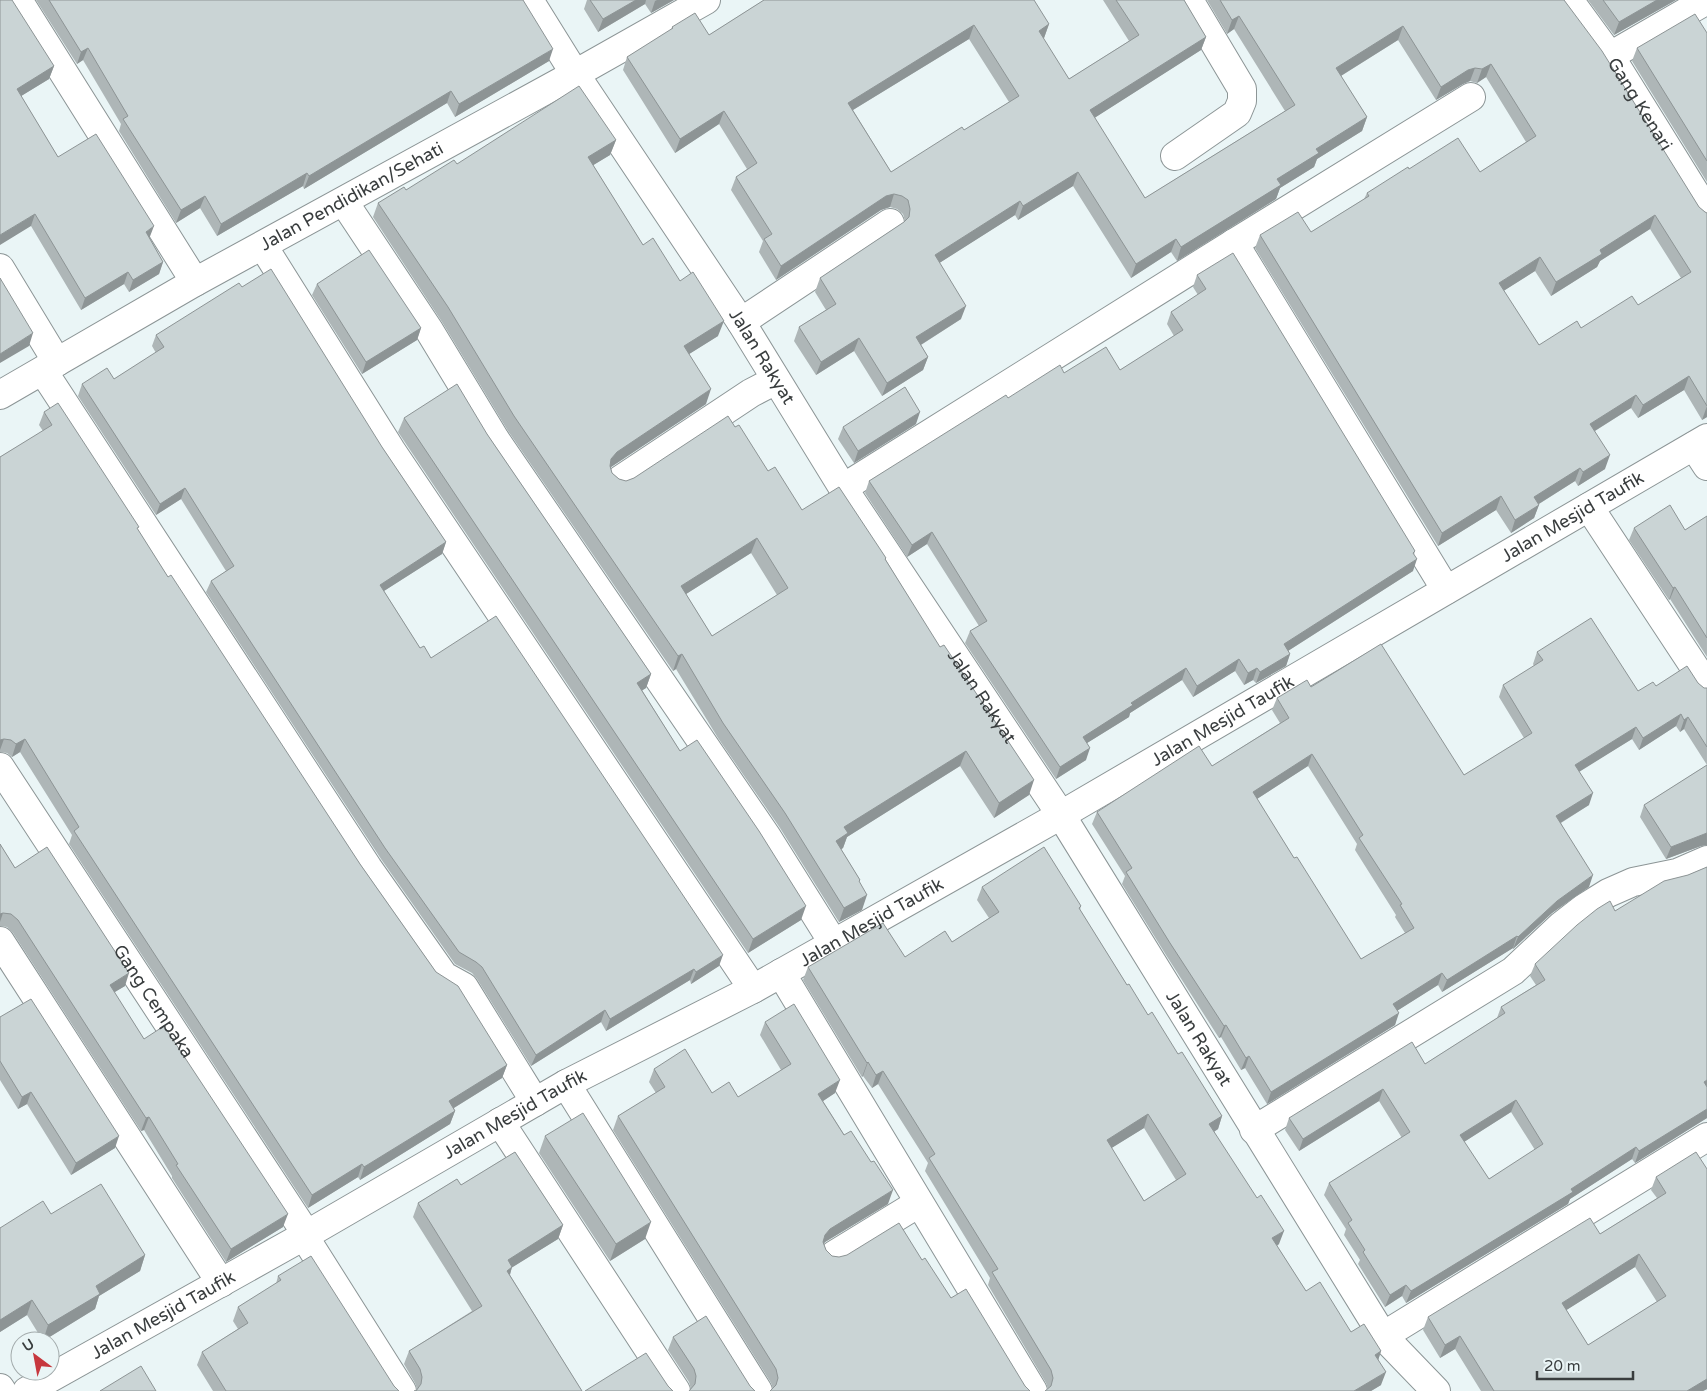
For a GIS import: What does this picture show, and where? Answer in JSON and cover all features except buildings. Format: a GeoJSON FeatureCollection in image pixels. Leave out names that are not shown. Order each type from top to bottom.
{"type":"FeatureCollection","features":[{"type":"Feature","properties":{"kind":"street"},"geometry":{"type":"LineString","coordinates":[[18,0],[195,282]]}},
{"type":"Feature","properties":{"kind":"street","name":"Jalan Rakyat"},"geometry":{"type":"LineString","coordinates":[[529,0],[575,74],[741,322],[843,488],[1061,815],[1383,1336],[1436,1391]]}},
{"type":"Feature","properties":{"kind":"street","name":"Jalan Pendidikan/Sehati"},"geometry":{"type":"LineString","coordinates":[[0,395],[195,282],[344,202],[706,0]]}},
{"type":"Feature","properties":{"kind":"street"},"geometry":{"type":"LineString","coordinates":[[1175,156],[1237,113],[1242,101],[1242,89],[1188,0]]}},
{"type":"Feature","properties":{"kind":"street","name":"Gang Kenari"},"geometry":{"type":"LineString","coordinates":[[1569,0],[1610,56],[1707,212]]}},
{"type":"Feature","properties":{"kind":"street"},"geometry":{"type":"LineString","coordinates":[[1610,56],[1707,0]]}},
{"type":"Feature","properties":{"kind":"street"},"geometry":{"type":"LineString","coordinates":[[843,488],[1234,243],[1471,98]]}},
{"type":"Feature","properties":{"kind":"street"},"geometry":{"type":"LineString","coordinates":[[344,202],[429,330],[495,439],[767,837],[834,944]]}},
{"type":"Feature","properties":{"kind":"street"},"geometry":{"type":"LineString","coordinates":[[741,322],[890,223]]}},
{"type":"Feature","properties":{"kind":"street"},"geometry":{"type":"LineString","coordinates":[[1234,243],[1446,590]]}},
{"type":"Feature","properties":{"kind":"street"},"geometry":{"type":"LineString","coordinates":[[263,246],[391,450],[753,990]]}},
{"type":"Feature","properties":{"kind":"street"},"geometry":{"type":"LineString","coordinates":[[0,268],[50,366],[368,868],[444,976],[464,987],[536,1102]]}},
{"type":"Feature","properties":{"kind":"street"},"geometry":{"type":"LineString","coordinates":[[620,480],[751,393],[776,380]]}},
{"type":"Feature","properties":{"kind":"street","name":"Jalan Mesjid Taufik"},"geometry":{"type":"LineString","coordinates":[[27,1391],[63,1382],[220,1283],[566,1084],[753,990],[1061,815],[1589,507],[1703,450]]}},
{"type":"Feature","properties":{"kind":"street"},"geometry":{"type":"LineString","coordinates":[[1589,507],[1707,686]]}},
{"type":"Feature","properties":{"kind":"street","name":"Gang Cempaka"},"geometry":{"type":"LineString","coordinates":[[0,767],[306,1235],[402,1391]]}},
{"type":"Feature","properties":{"kind":"street"},"geometry":{"type":"LineString","coordinates":[[1254,1130],[1512,970],[1562,925],[1608,893],[1633,882],[1677,872],[1707,860]]}},
{"type":"Feature","properties":{"kind":"street"},"geometry":{"type":"LineString","coordinates":[[0,941],[220,1283]]}},
{"type":"Feature","properties":{"kind":"street"},"geometry":{"type":"LineString","coordinates":[[781,973],[1033,1391]]}},
{"type":"Feature","properties":{"kind":"street"},"geometry":{"type":"LineString","coordinates":[[566,1084],[758,1391]]}},
{"type":"Feature","properties":{"kind":"street"},"geometry":{"type":"LineString","coordinates":[[500,1122],[676,1391]]}},
{"type":"Feature","properties":{"kind":"street"},"geometry":{"type":"LineString","coordinates":[[1383,1336],[1707,1137]]}},
{"type":"Feature","properties":{"kind":"street"},"geometry":{"type":"LineString","coordinates":[[834,1255],[919,1203]]}}]}
